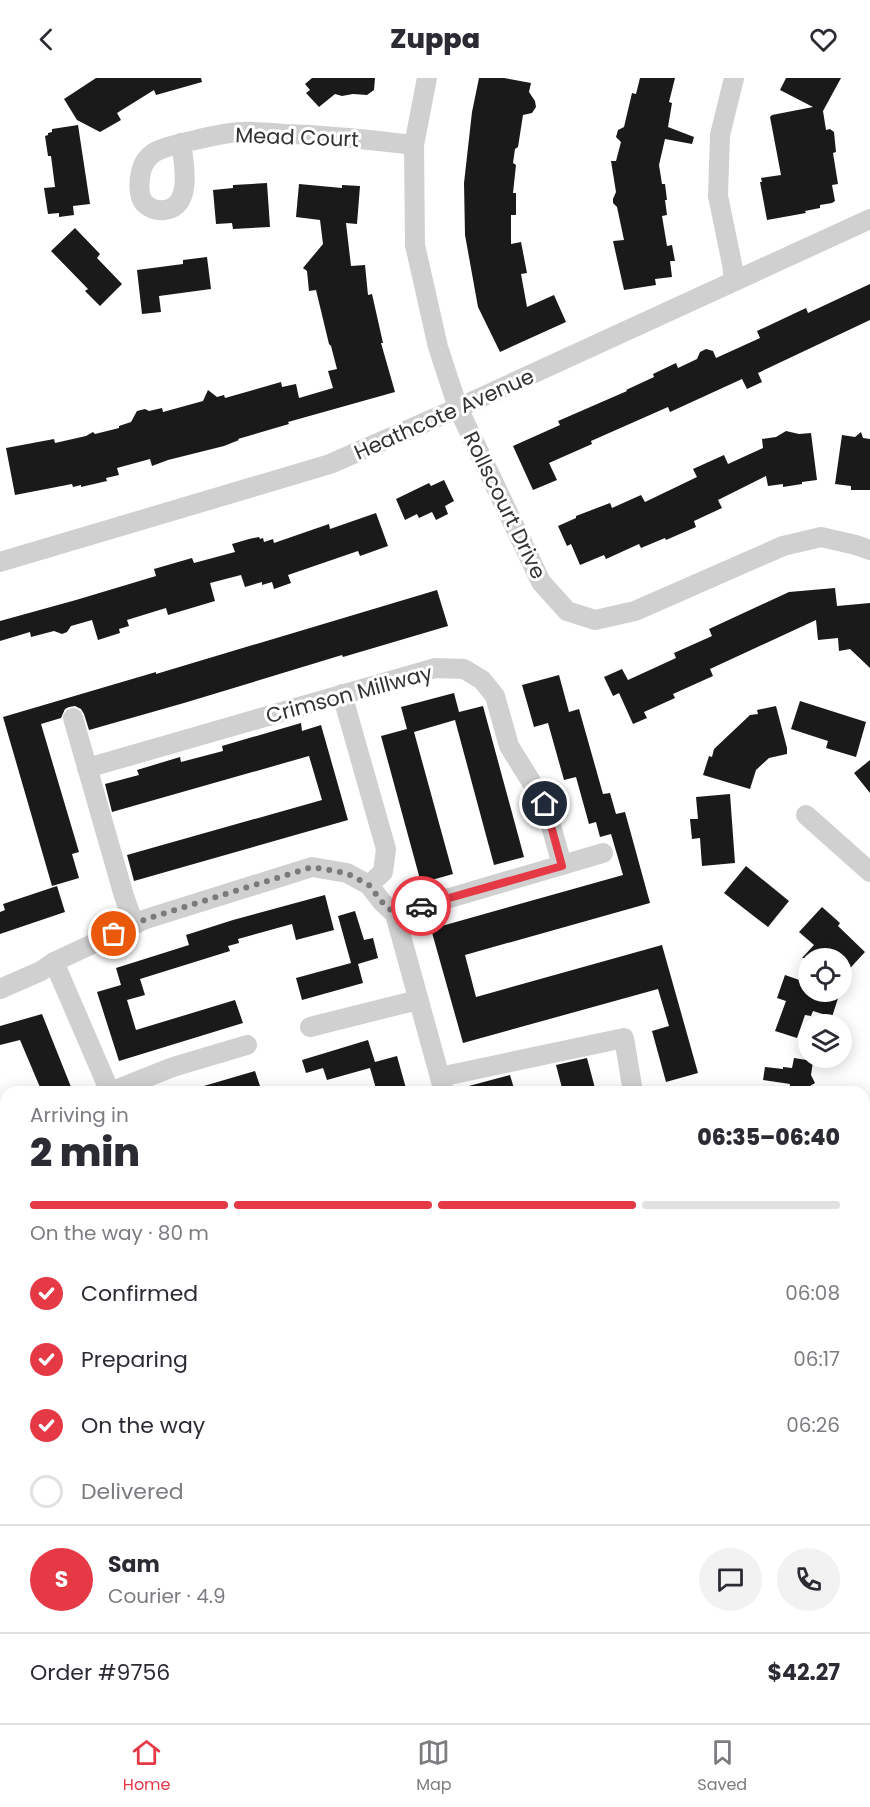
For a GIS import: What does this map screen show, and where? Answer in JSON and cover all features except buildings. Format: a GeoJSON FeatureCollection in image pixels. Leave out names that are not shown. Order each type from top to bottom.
{"type":"FeatureCollection","features":[{"type":"Feature","properties":{"kind":"street","name":"Rollscourt Drive"},"geometry":{"type":"LineString","coordinates":[[427,78],[414,145],[415,245],[438,347],[458,408],[541,582],[567,611],[595,620],[635,611],[783,546],[820,537],[870,550]]}},
{"type":"Feature","properties":{"kind":"street"},"geometry":{"type":"LineString","coordinates":[[734,78],[720,135],[718,196],[734,281]]}},
{"type":"Feature","properties":{"kind":"street","name":"Mead Court"},"geometry":{"type":"LineString","coordinates":[[181,143],[242,132],[330,135],[414,145]]}},
{"type":"Feature","properties":{"kind":"street","name":"Heathcote Avenue"},"geometry":{"type":"LineString","coordinates":[[0,562],[330,464],[458,408],[870,219]]}},
{"type":"Feature","properties":{"kind":"street","name":"Crimson Millway"},"geometry":{"type":"LineString","coordinates":[[87,768],[435,668],[464,669],[482,680],[495,696],[509,746],[545,804],[562,866]]}},
{"type":"Feature","properties":{"kind":"street"},"geometry":{"type":"LineString","coordinates":[[342,694],[386,849],[384,872],[369,885]]}},
{"type":"Feature","properties":{"kind":"street"},"geometry":{"type":"LineString","coordinates":[[73,718],[124,897],[134,924]]}},
{"type":"Feature","properties":{"kind":"street"},"geometry":{"type":"LineString","coordinates":[[806,814],[870,872]]}},
{"type":"Feature","properties":{"kind":"street"},"geometry":{"type":"LineString","coordinates":[[395,914],[603,853]]}},
{"type":"Feature","properties":{"kind":"street"},"geometry":{"type":"LineString","coordinates":[[0,989],[146,919],[312,867],[346,873],[369,885],[395,914],[442,1085]]}},
{"type":"Feature","properties":{"kind":"street"},"geometry":{"type":"LineString","coordinates":[[54,962],[107,1086]]}},
{"type":"Feature","properties":{"kind":"street"},"geometry":{"type":"LineString","coordinates":[[310,1027],[418,1000]]}},
{"type":"Feature","properties":{"kind":"street"},"geometry":{"type":"LineString","coordinates":[[442,1085],[449,1075],[624,1038],[632,1086]]}},
{"type":"Feature","properties":{"kind":"street"},"geometry":{"type":"LineString","coordinates":[[125,1086],[173,1067],[247,1045]]}},
{"type":"Feature","properties":{"kind":"way so far"},"geometry":{"type":"LineString","coordinates":[[114,934],[146,919],[312,867],[346,873],[369,885],[395,914],[421,906]]}},
{"type":"Feature","properties":{"kind":"route"},"geometry":{"type":"LineString","coordinates":[[421,906],[562,866],[545,804]]}}]}
